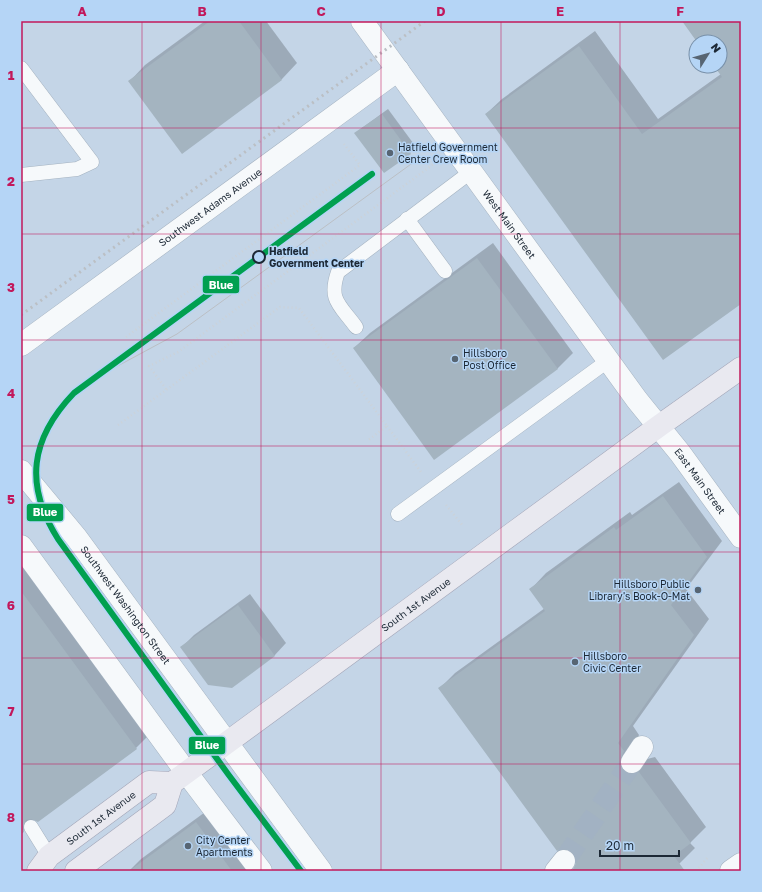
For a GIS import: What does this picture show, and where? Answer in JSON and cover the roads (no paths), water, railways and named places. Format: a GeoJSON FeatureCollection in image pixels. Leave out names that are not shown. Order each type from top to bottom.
{"type":"FeatureCollection","features":[{"type":"Feature","properties":{"kind":"main road","name":"South 1st Avenue"},"geometry":{"type":"LineString","coordinates":[[44,863],[149,782],[179,777],[659,426],[741,368]]}},
{"type":"Feature","properties":{"kind":"main road"},"geometry":{"type":"LineString","coordinates":[[76,871],[165,805],[179,777]]}},
{"type":"Feature","properties":{"kind":"street","name":"West Main Street"},"geometry":{"type":"LineString","coordinates":[[362,21],[638,400],[659,426]]}},
{"type":"Feature","properties":{"kind":"street","name":"Southwest Adams Avenue"},"geometry":{"type":"LineString","coordinates":[[21,345],[398,70]]}},
{"type":"Feature","properties":{"kind":"street","name":"East Main Street"},"geometry":{"type":"LineString","coordinates":[[659,426],[680,452],[741,536]]}},
{"type":"Feature","properties":{"kind":"street","name":"Southwest Washington Street"},"geometry":{"type":"LineString","coordinates":[[21,471],[76,537],[321,871]]}},
{"type":"Feature","properties":{"kind":"street"},"geometry":{"type":"LineString","coordinates":[[21,546],[179,777],[261,871]]}},
{"type":"Feature","properties":{"kind":"street"},"geometry":{"type":"LineString","coordinates":[[731,871],[741,864]]}},
{"type":"Feature","properties":{"kind":"lane"},"geometry":{"type":"LineString","coordinates":[[21,68],[92,162],[77,169],[21,175]]}},
{"type":"Feature","properties":{"kind":"lane"},"geometry":{"type":"LineString","coordinates":[[356,327],[334,298],[334,284],[338,272],[472,171]]}},
{"type":"Feature","properties":{"kind":"lane"},"geometry":{"type":"LineString","coordinates":[[407,219],[445,270]]}},
{"type":"Feature","properties":{"kind":"lane"},"geometry":{"type":"LineString","coordinates":[[398,514],[609,360]]}},
{"type":"Feature","properties":{"kind":"lane"},"geometry":{"type":"LineString","coordinates":[[31,827],[44,863]]}},
{"type":"Feature","properties":{"kind":"tunnel"},"geometry":{"type":"LineString","coordinates":[[564,861],[632,762]]}},
{"type":"Feature","properties":{"kind":"tram line"},"geometry":{"type":"LineString","coordinates":[[88,382],[177,334],[418,159]]}},
{"type":"Feature","properties":{"kind":"railway"},"geometry":{"type":"LineString","coordinates":[[21,315],[425,21]]}},
{"type":"Feature","properties":{"kind":"place","name":"Hatfield Government Center Crew Room"},"geometry":{"type":"Point","coordinates":[390,153]}},
{"type":"Feature","properties":{"kind":"place","name":"Hatfield Government Center"},"geometry":{"type":"Point","coordinates":[259,257]}},
{"type":"Feature","properties":{"kind":"place","name":"Hillsboro Post Office"},"geometry":{"type":"Point","coordinates":[455,359]}},
{"type":"Feature","properties":{"kind":"place","name":"Hillsboro Public Library's Book-O-Mat"},"geometry":{"type":"Point","coordinates":[698,590]}},
{"type":"Feature","properties":{"kind":"place","name":"Hillsboro Civic Center"},"geometry":{"type":"Point","coordinates":[575,662]}},
{"type":"Feature","properties":{"kind":"place","name":"City Center Apartments"},"geometry":{"type":"Point","coordinates":[188,846]}}]}
